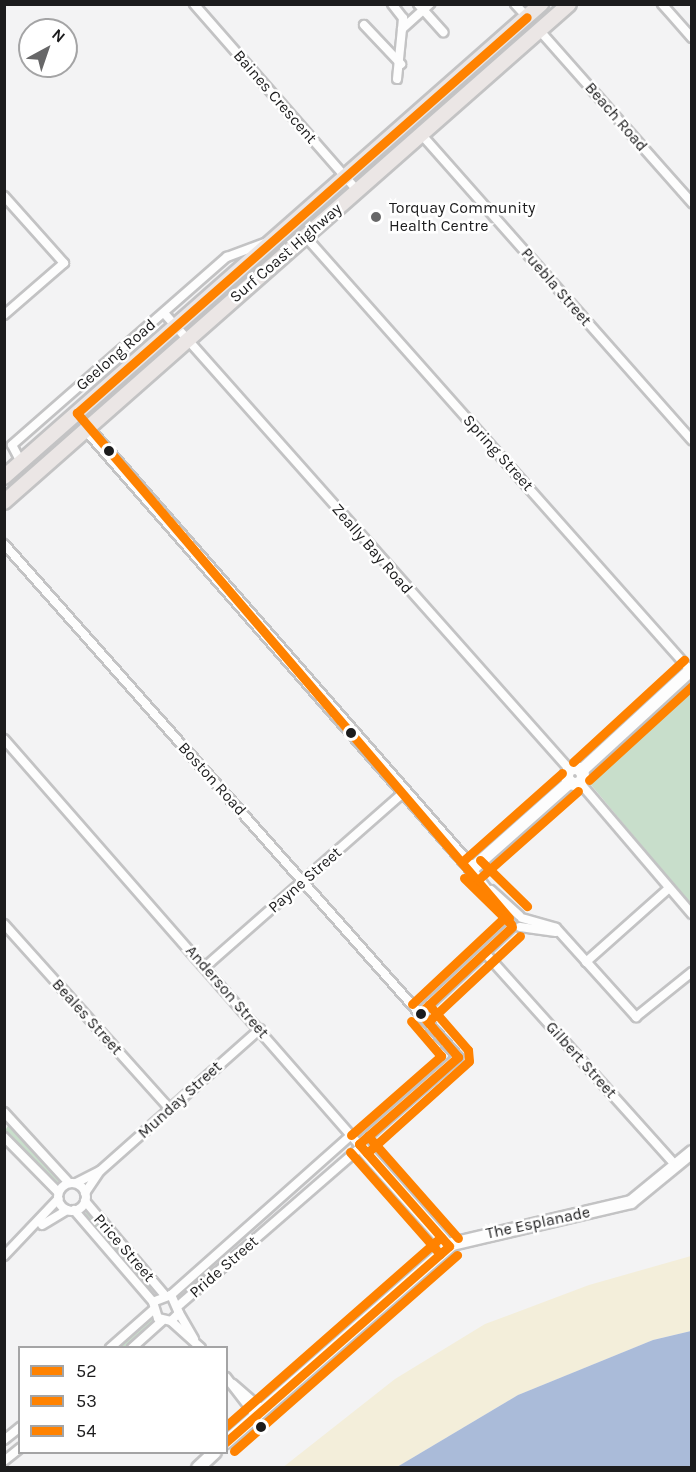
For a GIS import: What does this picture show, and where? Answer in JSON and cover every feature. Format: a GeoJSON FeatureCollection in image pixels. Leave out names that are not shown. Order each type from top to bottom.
{"type":"FeatureCollection","features":[{"type":"Feature","properties":{"kind":"main road","name":"Surf Coast Highway"},"geometry":{"type":"LineString","coordinates":[[4,477],[542,4]]}},
{"type":"Feature","properties":{"kind":"main road","name":"Surf Coast Highway"},"geometry":{"type":"LineString","coordinates":[[4,502],[569,4]]}},
{"type":"Feature","properties":{"kind":"main road"},"geometry":{"type":"LineString","coordinates":[[527,17],[540,31]]}},
{"type":"Feature","properties":{"kind":"main road"},"geometry":{"type":"LineString","coordinates":[[77,413],[87,429]]}},
{"type":"Feature","properties":{"kind":"street","name":"Baines Crescent"},"geometry":{"type":"LineString","coordinates":[[194,4],[357,190]]}},
{"type":"Feature","properties":{"kind":"street"},"geometry":{"type":"LineString","coordinates":[[392,4],[403,18],[401,64],[397,79]]}},
{"type":"Feature","properties":{"kind":"street"},"geometry":{"type":"LineString","coordinates":[[515,4],[527,17]]}},
{"type":"Feature","properties":{"kind":"street"},"geometry":{"type":"LineString","coordinates":[[662,4],[692,38]]}},
{"type":"Feature","properties":{"kind":"street"},"geometry":{"type":"LineString","coordinates":[[402,29],[424,6],[443,32]]}},
{"type":"Feature","properties":{"kind":"street"},"geometry":{"type":"LineString","coordinates":[[364,25],[401,64]]}},
{"type":"Feature","properties":{"kind":"street","name":"Beach Road"},"geometry":{"type":"LineString","coordinates":[[540,31],[692,203]]}},
{"type":"Feature","properties":{"kind":"street","name":"Puebla Street"},"geometry":{"type":"LineString","coordinates":[[421,134],[692,440]]}},
{"type":"Feature","properties":{"kind":"street"},"geometry":{"type":"LineString","coordinates":[[684,194],[692,187]]}},
{"type":"Feature","properties":{"kind":"street"},"geometry":{"type":"LineString","coordinates":[[4,196],[64,262],[4,315]]}},
{"type":"Feature","properties":{"kind":"street","name":"Spring Street"},"geometry":{"type":"LineString","coordinates":[[305,236],[691,670]]}},
{"type":"Feature","properties":{"kind":"street","name":"Geelong Road"},"geometry":{"type":"LineString","coordinates":[[21,462],[12,445],[67,396],[227,257],[278,237]]}},
{"type":"Feature","properties":{"kind":"street","name":"Geelong Road"},"geometry":{"type":"LineString","coordinates":[[164,313],[176,326]]}},
{"type":"Feature","properties":{"kind":"street","name":"Zeally Bay Road"},"geometry":{"type":"LineString","coordinates":[[176,326],[575,777],[692,914]]}},
{"type":"Feature","properties":{"kind":"street","name":"Geelong Road"},"geometry":{"type":"LineString","coordinates":[[67,396],[77,413]]}},
{"type":"Feature","properties":{"kind":"street"},"geometry":{"type":"LineString","coordinates":[[87,429],[518,922]]}},
{"type":"Feature","properties":{"kind":"street","name":"Boston Road"},"geometry":{"type":"LineString","coordinates":[[4,544],[458,1058],[360,1146]]}},
{"type":"Feature","properties":{"kind":"street"},"geometry":{"type":"LineString","coordinates":[[472,869],[691,670]]}},
{"type":"Feature","properties":{"kind":"street","name":"Anderson Street"},"geometry":{"type":"LineString","coordinates":[[4,739],[449,1246]]}},
{"type":"Feature","properties":{"kind":"street","name":"Payne Street"},"geometry":{"type":"LineString","coordinates":[[205,967],[404,792]]}},
{"type":"Feature","properties":{"kind":"street"},"geometry":{"type":"LineString","coordinates":[[488,888],[509,918],[548,929],[568,942],[636,1017],[692,972]]}},
{"type":"Feature","properties":{"kind":"street"},"geometry":{"type":"LineString","coordinates":[[586,962],[669,888]]}},
{"type":"Feature","properties":{"kind":"street"},"geometry":{"type":"LineString","coordinates":[[420,1013],[518,922]]}},
{"type":"Feature","properties":{"kind":"street","name":"Beales Street"},"geometry":{"type":"LineString","coordinates":[[4,924],[170,1109]]}},
{"type":"Feature","properties":{"kind":"street","name":"Gilbert Street"},"geometry":{"type":"LineString","coordinates":[[486,954],[676,1166]]}},
{"type":"Feature","properties":{"kind":"street","name":"Munday Street"},"geometry":{"type":"LineString","coordinates":[[73,1183],[100,1171],[260,1029]]}},
{"type":"Feature","properties":{"kind":"street","name":"Price Street"},"geometry":{"type":"LineString","coordinates":[[6,1116],[85,1197],[179,1309],[194,1339],[200,1346]]}},
{"type":"Feature","properties":{"kind":"street","name":"Pride Street"},"geometry":{"type":"LineString","coordinates":[[167,1295],[351,1135]]}},
{"type":"Feature","properties":{"kind":"street","name":"Price Street"},"geometry":{"type":"LineString","coordinates":[[4,1137],[167,1321],[194,1339]]}},
{"type":"Feature","properties":{"kind":"street","name":"Pride Street"},"geometry":{"type":"LineString","coordinates":[[179,1309],[360,1146]]}},
{"type":"Feature","properties":{"kind":"street","name":"The Esplanade"},"geometry":{"type":"LineString","coordinates":[[228,1440],[449,1246],[626,1204],[692,1152]]}},
{"type":"Feature","properties":{"kind":"street"},"geometry":{"type":"LineString","coordinates":[[314,1167],[325,1178]]}},
{"type":"Feature","properties":{"kind":"street","name":"Munday Street"},"geometry":{"type":"LineString","coordinates":[[85,1197],[100,1171]]}},
{"type":"Feature","properties":{"kind":"street"},"geometry":{"type":"LineString","coordinates":[[36,1228],[58,1196],[73,1183]]}},
{"type":"Feature","properties":{"kind":"street","name":"Price Street"},"geometry":{"type":"LineString","coordinates":[[71,1210],[85,1197]]}},
{"type":"Feature","properties":{"kind":"street"},"geometry":{"type":"LineString","coordinates":[[4,1256],[36,1228],[71,1210]]}},
{"type":"Feature","properties":{"kind":"street","name":"Pride Street"},"geometry":{"type":"LineString","coordinates":[[258,1216],[269,1229]]}},
{"type":"Feature","properties":{"kind":"street","name":"Price Street"},"geometry":{"type":"LineString","coordinates":[[153,1306],[167,1295]]}},
{"type":"Feature","properties":{"kind":"street"},"geometry":{"type":"LineString","coordinates":[[111,1346],[153,1306]]}},
{"type":"Feature","properties":{"kind":"street"},"geometry":{"type":"LineString","coordinates":[[133,1346],[179,1309]]}},
{"type":"Feature","properties":{"kind":"street"},"geometry":{"type":"LineString","coordinates":[[229,1380],[259,1413]]}},
{"type":"Feature","properties":{"kind":"street"},"geometry":{"type":"LineString","coordinates":[[4,1461],[17,1450],[4,1441],[18,1429]]}},
{"type":"Feature","properties":{"kind":"street"},"geometry":{"type":"LineString","coordinates":[[198,1467],[213,1454]]}},
{"type":"Feature","properties":{"kind":"green space"},"geometry":{"type":"Polygon","coordinates":[[[691,677],[691,905],[587,780],[589,770],[691,677]]]}},
{"type":"Feature","properties":{"kind":"green space"},"geometry":{"type":"Polygon","coordinates":[[[10,1122],[60,1180],[53,1186],[5,1131],[10,1122]]]}},
{"type":"Feature","properties":{"kind":"green space"},"geometry":{"type":"Polygon","coordinates":[[[88,1211],[154,1287],[148,1292],[82,1217],[88,1211]]]}},
{"type":"Feature","properties":{"kind":"green space"},"geometry":{"type":"Polygon","coordinates":[[[151,1316],[156,1322],[128,1346],[118,1346],[151,1316]]]}},
{"type":"Feature","properties":{"kind":"sand"},"geometry":{"type":"Polygon","coordinates":[[[691,1256],[691,1331],[653,1340],[518,1395],[397,1467],[282,1468],[395,1379],[485,1324],[589,1285],[691,1256]]]}},
{"type":"Feature","properties":{"kind":"water"},"geometry":{"type":"Polygon","coordinates":[[[691,1331],[691,1467],[397,1467],[518,1395],[653,1340],[691,1331]]]}},
{"type":"Feature","properties":{"kind":"transit line","name":"52"},"geometry":{"type":"LineString","coordinates":[[509,918],[77,413],[527,17]]}},
{"type":"Feature","properties":{"kind":"transit line","name":"54"},"geometry":{"type":"LineString","coordinates":[[573,762],[684,660]]}},
{"type":"Feature","properties":{"kind":"transit line","name":"53"},"geometry":{"type":"LineString","coordinates":[[589,780],[692,686]]}},
{"type":"Feature","properties":{"kind":"transit line","name":"54"},"geometry":{"type":"LineString","coordinates":[[464,860],[562,773]]}},
{"type":"Feature","properties":{"kind":"transit line","name":"53"},"geometry":{"type":"LineString","coordinates":[[480,878],[578,791]]}},
{"type":"Feature","properties":{"kind":"transit line","name":"54"},"geometry":{"type":"LineString","coordinates":[[480,860],[527,906]]}},
{"type":"Feature","properties":{"kind":"transit line","name":"53"},"geometry":{"type":"LineString","coordinates":[[464,878],[511,924]]}},
{"type":"Feature","properties":{"kind":"transit line","name":"54"},"geometry":{"type":"LineString","coordinates":[[412,1004],[504,918]]}},
{"type":"Feature","properties":{"kind":"transit line","name":"52"},"geometry":{"type":"LineString","coordinates":[[420,1013],[512,927]]}},
{"type":"Feature","properties":{"kind":"transit line","name":"53"},"geometry":{"type":"LineString","coordinates":[[428,1022],[520,936]]}},
{"type":"Feature","properties":{"kind":"transit line","name":"53"},"geometry":{"type":"LineString","coordinates":[[367,1153],[469,1061],[468,1050],[429,1005]]}},
{"type":"Feature","properties":{"kind":"transit line","name":"52"},"geometry":{"type":"LineString","coordinates":[[359,1144],[458,1057],[420,1013]]}},
{"type":"Feature","properties":{"kind":"transit line","name":"54"},"geometry":{"type":"LineString","coordinates":[[351,1135],[441,1056],[411,1021]]}},
{"type":"Feature","properties":{"kind":"transit line","name":"54"},"geometry":{"type":"LineString","coordinates":[[368,1136],[458,1238]]}},
{"type":"Feature","properties":{"kind":"transit line","name":"52"},"geometry":{"type":"LineString","coordinates":[[359,1144],[449,1246]]}},
{"type":"Feature","properties":{"kind":"transit line","name":"53"},"geometry":{"type":"LineString","coordinates":[[350,1152],[440,1254]]}},
{"type":"Feature","properties":{"kind":"transit line","name":"54"},"geometry":{"type":"LineString","coordinates":[[228,1424],[441,1237]]}},
{"type":"Feature","properties":{"kind":"transit line","name":"52"},"geometry":{"type":"LineString","coordinates":[[228,1440],[449,1246]]}},
{"type":"Feature","properties":{"kind":"transit line","name":"53"},"geometry":{"type":"LineString","coordinates":[[234,1451],[457,1255]]}},
{"type":"Feature","properties":{"kind":"place","name":"Torquay Community Health Centre"},"geometry":{"type":"Point","coordinates":[376,217]}}]}
